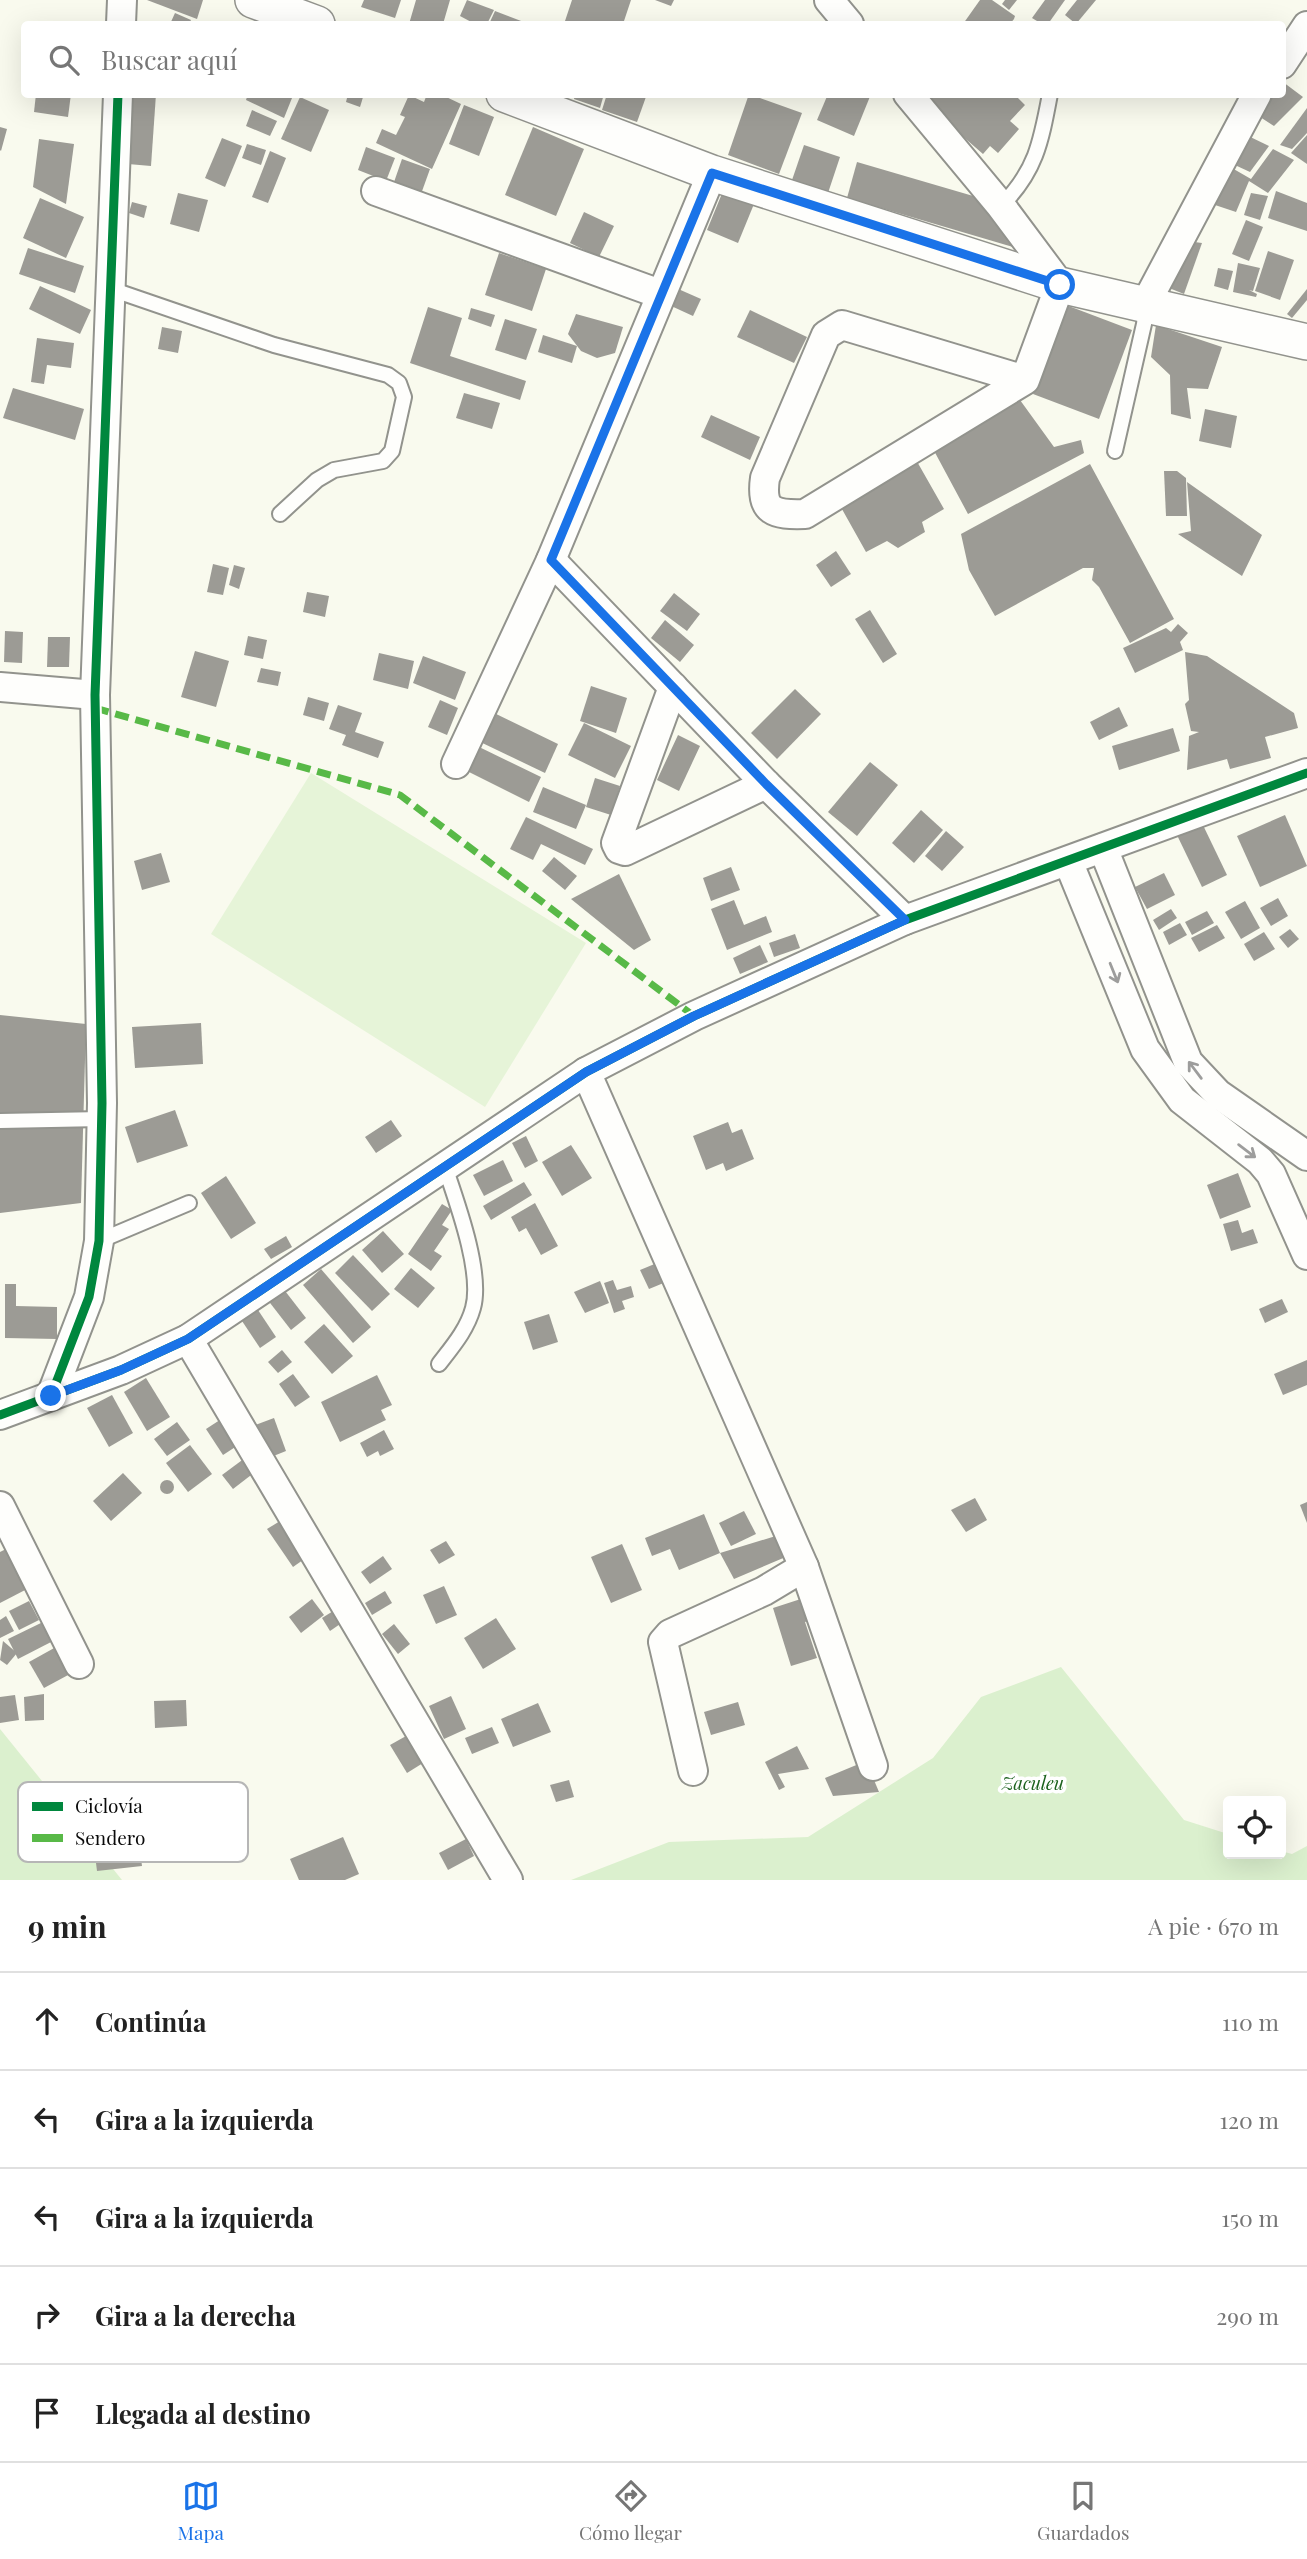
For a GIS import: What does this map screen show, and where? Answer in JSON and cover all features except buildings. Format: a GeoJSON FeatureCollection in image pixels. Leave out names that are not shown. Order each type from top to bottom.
{"type":"FeatureCollection","features":[{"type":"Feature","properties":{"kind":"street"},"geometry":{"type":"LineString","coordinates":[[121,21],[122,0]]}},
{"type":"Feature","properties":{"kind":"street"},"geometry":{"type":"LineString","coordinates":[[253,0],[309,21]]}},
{"type":"Feature","properties":{"kind":"street"},"geometry":{"type":"LineString","coordinates":[[829,0],[846,21]]}},
{"type":"Feature","properties":{"kind":"street"},"geometry":{"type":"LineString","coordinates":[[1286,59],[1307,26]]}},
{"type":"Feature","properties":{"kind":"street"},"geometry":{"type":"LineString","coordinates":[[51,1396],[89,1297],[99,1241],[102,1119],[95,695],[108,288],[118,98]]}},
{"type":"Feature","properties":{"kind":"street"},"geometry":{"type":"LineString","coordinates":[[515,98],[712,173],[1060,285],[1307,342]]}},
{"type":"Feature","properties":{"kind":"street"},"geometry":{"type":"LineString","coordinates":[[911,98],[1001,206],[1060,285]]}},
{"type":"Feature","properties":{"kind":"street"},"geometry":{"type":"LineString","coordinates":[[1146,303],[1255,98]]}},
{"type":"Feature","properties":{"kind":"street"},"geometry":{"type":"LineString","coordinates":[[456,764],[551,560],[712,173]]}},
{"type":"Feature","properties":{"kind":"street"},"geometry":{"type":"LineString","coordinates":[[376,191],[660,294]]}},
{"type":"Feature","properties":{"kind":"street"},"geometry":{"type":"LineString","coordinates":[[1025,380],[842,325],[835,327],[826,335],[765,478],[763,496],[766,505],[781,515],[805,514],[1025,380],[1060,285]]}},
{"type":"Feature","properties":{"kind":"street"},"geometry":{"type":"LineString","coordinates":[[551,560],[766,784],[905,920]]}},
{"type":"Feature","properties":{"kind":"street"},"geometry":{"type":"LineString","coordinates":[[0,687],[95,695]]}},
{"type":"Feature","properties":{"kind":"street"},"geometry":{"type":"LineString","coordinates":[[673,687],[632,795],[616,843],[619,849],[625,851],[766,784]]}},
{"type":"Feature","properties":{"kind":"street"},"geometry":{"type":"LineString","coordinates":[[0,1415],[121,1370],[188,1339],[444,1164],[586,1072],[694,1016],[905,920],[1307,773]]}},
{"type":"Feature","properties":{"kind":"street"},"geometry":{"type":"LineString","coordinates":[[1103,848],[1181,1049],[1192,1068],[1218,1094],[1307,1156]]}},
{"type":"Feature","properties":{"kind":"street"},"geometry":{"type":"LineString","coordinates":[[1068,861],[1145,1049],[1155,1067],[1198,1114],[1260,1161],[1271,1174],[1300,1213],[1307,1255]]}},
{"type":"Feature","properties":{"kind":"street"},"geometry":{"type":"LineString","coordinates":[[586,1072],[804,1567],[873,1766]]}},
{"type":"Feature","properties":{"kind":"street"},"geometry":{"type":"LineString","coordinates":[[188,1339],[509,1880]]}},
{"type":"Feature","properties":{"kind":"street"},"geometry":{"type":"LineString","coordinates":[[0,1506],[79,1664]]}},
{"type":"Feature","properties":{"kind":"street"},"geometry":{"type":"LineString","coordinates":[[693,1771],[663,1642],[670,1634],[764,1591],[804,1567]]}},
{"type":"Feature","properties":{"kind":"lane"},"geometry":{"type":"LineString","coordinates":[[1001,206],[1021,186],[1039,153],[1049,98]]}},
{"type":"Feature","properties":{"kind":"lane"},"geometry":{"type":"LineString","coordinates":[[108,288],[274,345],[388,375],[399,383],[404,397],[392,451],[383,461],[334,470],[317,480],[280,514]]}},
{"type":"Feature","properties":{"kind":"lane"},"geometry":{"type":"LineString","coordinates":[[1115,451],[1144,324],[1146,303]]}},
{"type":"Feature","properties":{"kind":"lane"},"geometry":{"type":"LineString","coordinates":[[0,1121],[102,1119]]}},
{"type":"Feature","properties":{"kind":"lane"},"geometry":{"type":"LineString","coordinates":[[439,1364],[464,1329],[474,1306],[473,1270],[444,1164]]}},
{"type":"Feature","properties":{"kind":"lane"},"geometry":{"type":"LineString","coordinates":[[99,1241],[189,1203]]}},
{"type":"Feature","properties":{"kind":"green space"},"geometry":{"type":"Polygon","coordinates":[[[311,773],[586,943],[485,1107],[211,934],[311,773]]]}},
{"type":"Feature","properties":{"kind":"green space","name":"Zaculeu"},"geometry":{"type":"Polygon","coordinates":[[[1061,1667],[1184,1820],[1223,1832],[1223,1859],[1286,1859],[1286,1852],[1292,1854],[1307,1846],[1307,1880],[571,1880],[669,1842],[808,1837],[933,1758],[981,1697],[1061,1667]]]}},
{"type":"Feature","properties":{"kind":"green space"},"geometry":{"type":"Polygon","coordinates":[[[0,1729],[43,1782],[18,1782],[18,1862],[107,1862],[122,1880],[0,1880],[0,1729]]]}},
{"type":"Feature","properties":{"kind":"marked path"},"geometry":{"type":"LineString","coordinates":[[95,708],[400,795],[694,1016]]}},
{"type":"Feature","properties":{"kind":"cycle path"},"geometry":{"type":"LineString","coordinates":[[51,1396],[89,1297],[99,1241],[102,1103],[95,695],[118,98]]}},
{"type":"Feature","properties":{"kind":"cycle path"},"geometry":{"type":"LineString","coordinates":[[0,1415],[121,1370],[188,1339],[586,1072],[694,1016],[905,920],[1307,773]]}},
{"type":"Feature","properties":{"kind":"route"},"geometry":{"type":"LineString","coordinates":[[51,1396],[121,1370],[188,1339],[444,1164],[586,1072],[694,1016],[905,920],[766,784],[551,560],[712,173],[1060,285]]}}]}
